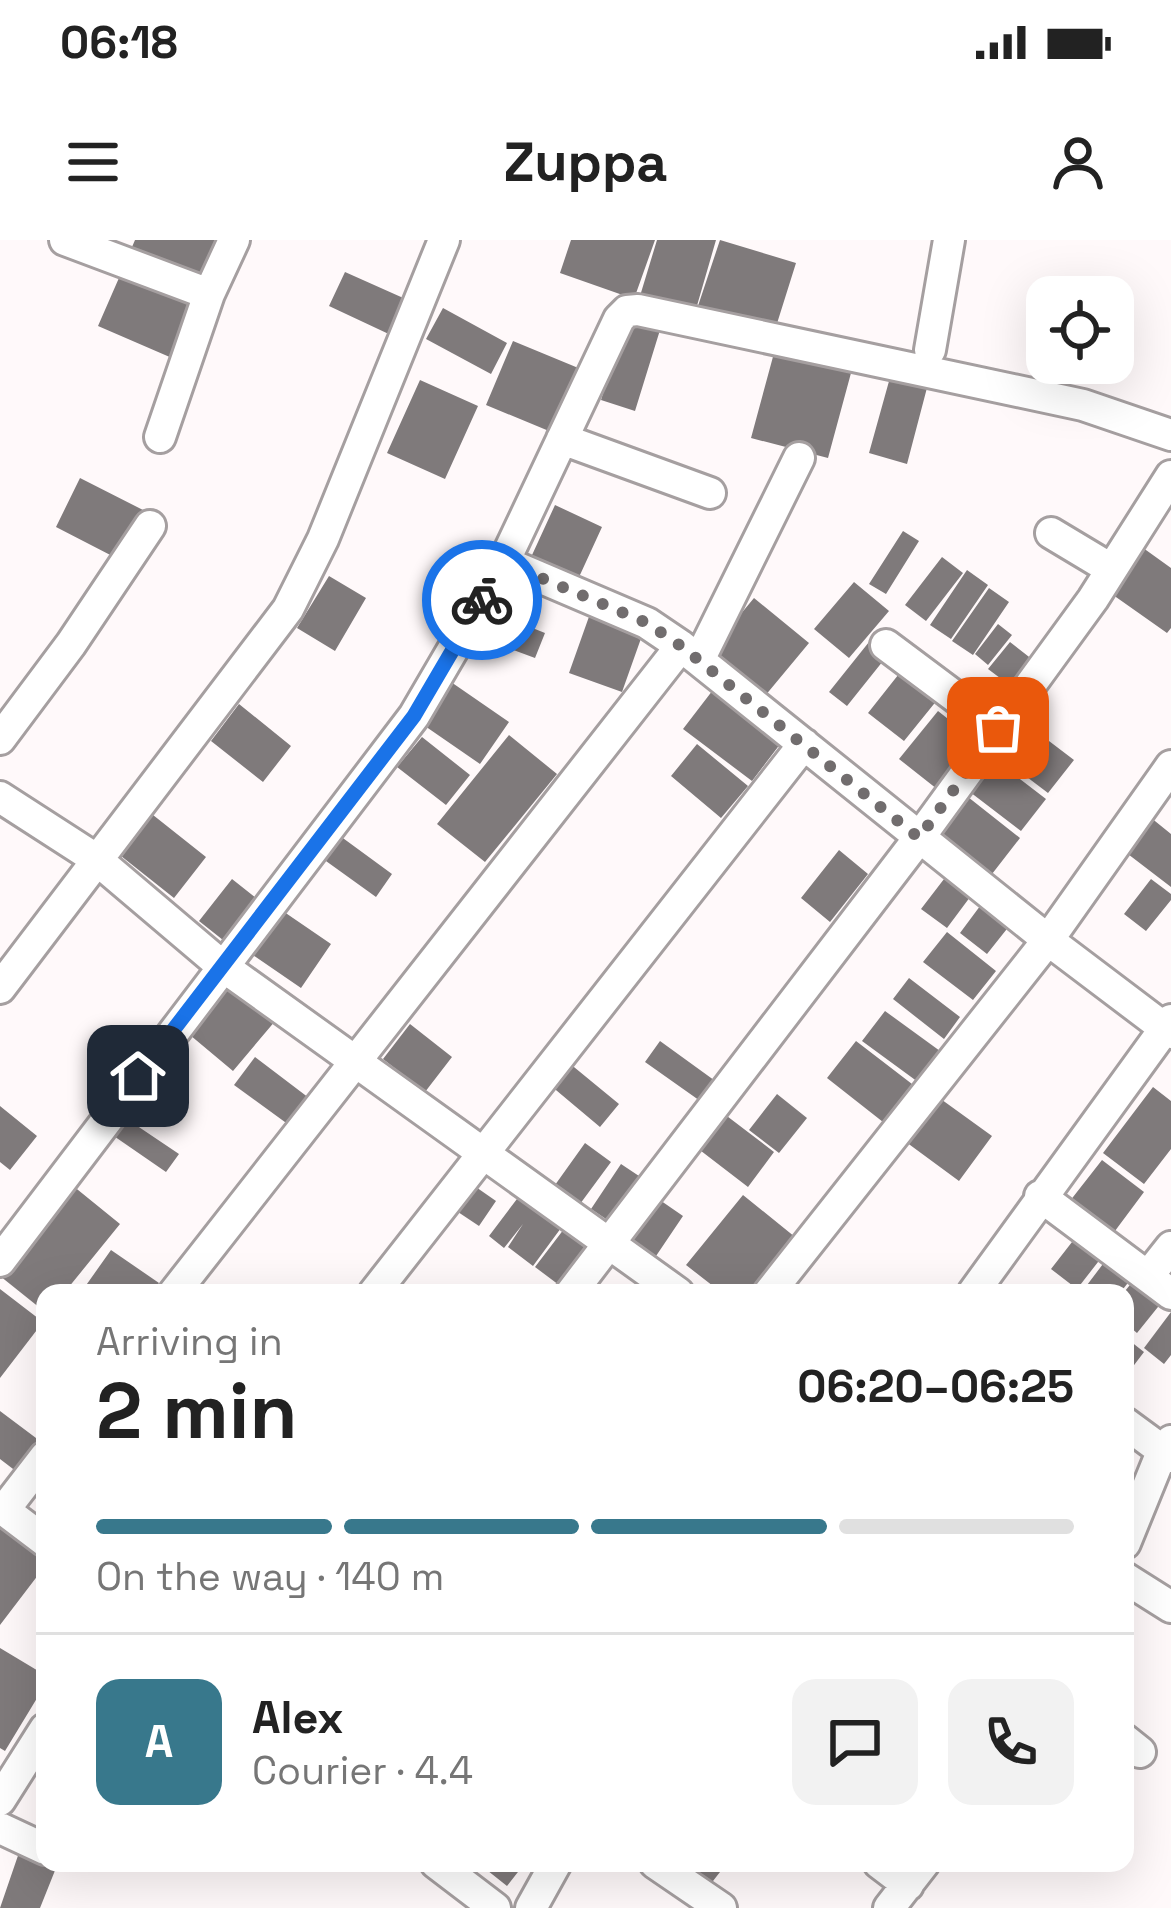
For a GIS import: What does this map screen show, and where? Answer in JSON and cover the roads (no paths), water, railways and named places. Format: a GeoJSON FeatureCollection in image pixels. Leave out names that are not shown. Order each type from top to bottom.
{"type":"FeatureCollection","features":[{"type":"Feature","properties":{"kind":"street"},"geometry":{"type":"LineString","coordinates":[[65,240],[209,294]]}},
{"type":"Feature","properties":{"kind":"street"},"geometry":{"type":"LineString","coordinates":[[160,437],[209,294],[234,240]]}},
{"type":"Feature","properties":{"kind":"street"},"geometry":{"type":"LineString","coordinates":[[0,988],[298,592],[444,240]]}},
{"type":"Feature","properties":{"kind":"street"},"geometry":{"type":"LineString","coordinates":[[930,350],[949,240]]}},
{"type":"Feature","properties":{"kind":"street"},"geometry":{"type":"LineString","coordinates":[[0,1261],[414,716],[504,562],[619,319],[627,311],[1083,404],[1171,435]]}},
{"type":"Feature","properties":{"kind":"street"},"geometry":{"type":"LineString","coordinates":[[562,439],[710,493]]}},
{"type":"Feature","properties":{"kind":"street"},"geometry":{"type":"LineString","coordinates":[[181,1284],[356,1061],[690,653],[799,458]]}},
{"type":"Feature","properties":{"kind":"street"},"geometry":{"type":"LineString","coordinates":[[579,1284],[919,838],[1093,599],[1171,476]]}},
{"type":"Feature","properties":{"kind":"street"},"geometry":{"type":"LineString","coordinates":[[0,739],[150,526]]}},
{"type":"Feature","properties":{"kind":"street"},"geometry":{"type":"LineString","coordinates":[[1051,533],[1111,569]]}},
{"type":"Feature","properties":{"kind":"street"},"geometry":{"type":"LineString","coordinates":[[504,562],[647,623],[690,653],[1048,940],[1169,1027],[979,1284]]}},
{"type":"Feature","properties":{"kind":"street"},"geometry":{"type":"LineString","coordinates":[[886,645],[998,728]]}},
{"type":"Feature","properties":{"kind":"street"},"geometry":{"type":"LineString","coordinates":[[381,1284],[804,744]]}},
{"type":"Feature","properties":{"kind":"street"},"geometry":{"type":"LineString","coordinates":[[776,1284],[1048,940],[1171,766]]}},
{"type":"Feature","properties":{"kind":"street"},"geometry":{"type":"LineString","coordinates":[[0,797],[96,859],[221,965],[666,1284]]}},
{"type":"Feature","properties":{"kind":"street"},"geometry":{"type":"LineString","coordinates":[[1040,1196],[1159,1285],[1171,1247]]}},
{"type":"Feature","properties":{"kind":"street"},"geometry":{"type":"LineString","coordinates":[[1134,1429],[1168,1450],[1134,1524]]}},
{"type":"Feature","properties":{"kind":"street"},"geometry":{"type":"LineString","coordinates":[[36,1468],[2,1508],[36,1534]]}},
{"type":"Feature","properties":{"kind":"street"},"geometry":{"type":"LineString","coordinates":[[1134,1584],[1171,1607]]}},
{"type":"Feature","properties":{"kind":"street"},"geometry":{"type":"LineString","coordinates":[[0,1800],[36,1743]]}},
{"type":"Feature","properties":{"kind":"street"},"geometry":{"type":"LineString","coordinates":[[0,1828],[36,1845]]}},
{"type":"Feature","properties":{"kind":"street"},"geometry":{"type":"LineString","coordinates":[[448,1872],[495,1908]]}},
{"type":"Feature","properties":{"kind":"street"},"geometry":{"type":"LineString","coordinates":[[531,1908],[551,1872]]}},
{"type":"Feature","properties":{"kind":"street"},"geometry":{"type":"LineString","coordinates":[[668,1872],[721,1908]]}}]}
